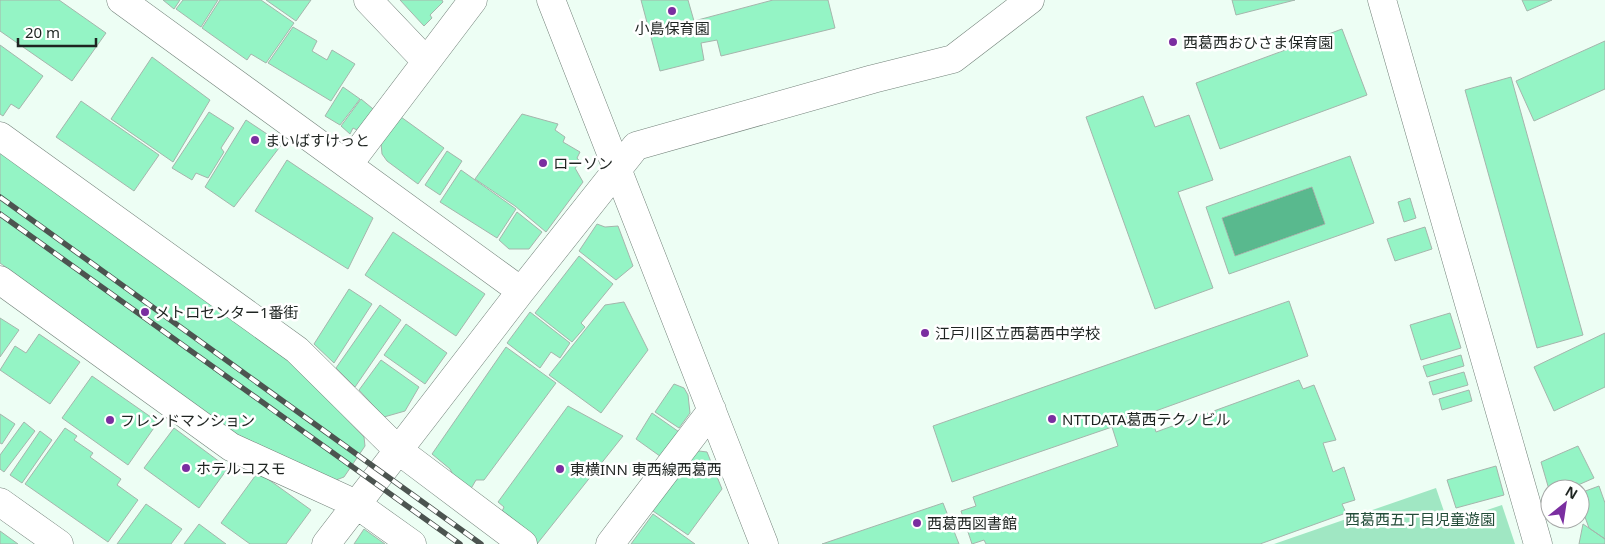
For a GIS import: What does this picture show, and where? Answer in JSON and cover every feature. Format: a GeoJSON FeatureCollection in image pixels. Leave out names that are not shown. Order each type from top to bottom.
{"type":"FeatureCollection","features":[{"type":"Feature","properties":{"kind":"street"},"geometry":{"type":"LineString","coordinates":[[121,0],[521,290]]}},
{"type":"Feature","properties":{"kind":"street"},"geometry":{"type":"LineString","coordinates":[[368,0],[426,62]]}},
{"type":"Feature","properties":{"kind":"street"},"geometry":{"type":"LineString","coordinates":[[348,165],[473,0]]}},
{"type":"Feature","properties":{"kind":"street"},"geometry":{"type":"LineString","coordinates":[[551,0],[764,544]]}},
{"type":"Feature","properties":{"kind":"street"},"geometry":{"type":"LineString","coordinates":[[326,544],[521,290],[636,146],[873,79],[953,59],[1030,0]]}},
{"type":"Feature","properties":{"kind":"street"},"geometry":{"type":"LineString","coordinates":[[1382,0],[1538,544]]}},
{"type":"Feature","properties":{"kind":"street"},"geometry":{"type":"LineString","coordinates":[[0,136],[297,350],[398,450],[523,544]]}},
{"type":"Feature","properties":{"kind":"street"},"geometry":{"type":"LineString","coordinates":[[0,280],[231,447],[356,504],[412,544]]}},
{"type":"Feature","properties":{"kind":"street"},"geometry":{"type":"LineString","coordinates":[[610,544],[712,410]]}},
{"type":"Feature","properties":{"kind":"street"},"geometry":{"type":"LineString","coordinates":[[0,502],[52,542]]}},
{"type":"Feature","properties":{"kind":"green space","name":"西葛西五丁目児童遊園"},"geometry":{"type":"Polygon","coordinates":[[[1436,488],[1448,523],[1502,505],[1515,544],[1274,544],[1436,488]]]}},
{"type":"Feature","properties":{"kind":"shaded area"},"geometry":{"type":"Polygon","coordinates":[[[1312,187],[1325,224],[1235,256],[1222,218],[1312,187]]]}},
{"type":"Feature","properties":{"kind":"building"},"geometry":{"type":"Polygon","coordinates":[[[0,0],[59,0],[106,33],[72,81],[0,31],[0,0]]]}},
{"type":"Feature","properties":{"kind":"building"},"geometry":{"type":"Polygon","coordinates":[[[163,0],[180,0],[174,9],[163,0]]]}},
{"type":"Feature","properties":{"kind":"building"},"geometry":{"type":"Polygon","coordinates":[[[183,0],[218,0],[201,27],[176,9],[183,0]]]}},
{"type":"Feature","properties":{"kind":"building"},"geometry":{"type":"Polygon","coordinates":[[[220,0],[261,0],[294,23],[266,63],[251,54],[247,60],[202,28],[220,0]]]}},
{"type":"Feature","properties":{"kind":"building"},"geometry":{"type":"Polygon","coordinates":[[[266,0],[311,0],[296,21],[266,0]]]}},
{"type":"Feature","properties":{"kind":"building"},"geometry":{"type":"Polygon","coordinates":[[[400,0],[442,0],[443,2],[430,15],[432,18],[424,26],[400,0]]]}},
{"type":"Feature","properties":{"kind":"building"},"geometry":{"type":"Polygon","coordinates":[[[641,0],[688,0],[694,21],[773,0],[828,0],[835,28],[721,56],[717,40],[701,43],[704,60],[660,71],[641,0]]]}},
{"type":"Feature","properties":{"kind":"building"},"geometry":{"type":"Polygon","coordinates":[[[1232,0],[1295,0],[1236,15],[1232,0]]]}},
{"type":"Feature","properties":{"kind":"building"},"geometry":{"type":"Polygon","coordinates":[[[1522,0],[1552,0],[1527,11],[1522,0]]]}},
{"type":"Feature","properties":{"kind":"building"},"geometry":{"type":"Polygon","coordinates":[[[293,27],[317,41],[312,51],[327,60],[332,50],[355,64],[331,101],[268,63],[293,27]]]}},
{"type":"Feature","properties":{"kind":"building"},"geometry":{"type":"Polygon","coordinates":[[[1342,29],[1367,95],[1220,149],[1196,83],[1342,29]]]}},
{"type":"Feature","properties":{"kind":"building"},"geometry":{"type":"Polygon","coordinates":[[[1605,41],[1605,89],[1534,121],[1516,81],[1605,41]]]}},
{"type":"Feature","properties":{"kind":"building"},"geometry":{"type":"Polygon","coordinates":[[[0,45],[43,76],[19,109],[11,104],[3,116],[0,114],[0,45]]]}},
{"type":"Feature","properties":{"kind":"building"},"geometry":{"type":"Polygon","coordinates":[[[152,57],[210,100],[173,162],[111,119],[152,57]]]}},
{"type":"Feature","properties":{"kind":"building"},"geometry":{"type":"Polygon","coordinates":[[[1511,77],[1583,335],[1537,348],[1465,90],[1511,77]]]}},
{"type":"Feature","properties":{"kind":"building"},"geometry":{"type":"Polygon","coordinates":[[[343,87],[360,99],[340,125],[325,116],[343,87]]]}},
{"type":"Feature","properties":{"kind":"building"},"geometry":{"type":"Polygon","coordinates":[[[1143,96],[1155,127],[1189,115],[1213,180],[1178,192],[1213,288],[1155,309],[1086,117],[1143,96]]]}},
{"type":"Feature","properties":{"kind":"building"},"geometry":{"type":"Polygon","coordinates":[[[361,99],[378,113],[357,130],[353,128],[350,134],[341,126],[361,99]]]}},
{"type":"Feature","properties":{"kind":"building"},"geometry":{"type":"Polygon","coordinates":[[[81,101],[159,155],[134,191],[56,137],[81,101]]]}},
{"type":"Feature","properties":{"kind":"building"},"geometry":{"type":"Polygon","coordinates":[[[209,112],[234,128],[221,148],[224,152],[208,178],[196,173],[192,180],[172,168],[209,112]]]}},
{"type":"Feature","properties":{"kind":"building"},"geometry":{"type":"Polygon","coordinates":[[[522,114],[558,124],[555,130],[565,137],[563,142],[580,152],[577,158],[581,163],[575,168],[583,182],[546,232],[515,206],[475,179],[522,114]]]}},
{"type":"Feature","properties":{"kind":"building"},"geometry":{"type":"Polygon","coordinates":[[[401,117],[444,148],[418,184],[387,161],[382,154],[381,143],[401,117]]]}},
{"type":"Feature","properties":{"kind":"building"},"geometry":{"type":"Polygon","coordinates":[[[246,120],[282,144],[234,207],[205,187],[246,120]]]}},
{"type":"Feature","properties":{"kind":"building"},"geometry":{"type":"Polygon","coordinates":[[[447,151],[462,161],[440,195],[425,185],[447,151]]]}},
{"type":"Feature","properties":{"kind":"building","name":"メトロセンター1番街"},"geometry":{"type":"Polygon","coordinates":[[[0,152],[291,361],[364,437],[365,446],[344,477],[336,480],[234,433],[0,263],[0,152]]]}},
{"type":"Feature","properties":{"kind":"building"},"geometry":{"type":"Polygon","coordinates":[[[1350,156],[1374,223],[1229,274],[1206,207],[1350,156]],[[1312,187],[1222,218],[1235,256],[1325,224],[1312,187]]]}},
{"type":"Feature","properties":{"kind":"building"},"geometry":{"type":"Polygon","coordinates":[[[287,160],[373,218],[348,269],[255,211],[287,160]]]}},
{"type":"Feature","properties":{"kind":"building"},"geometry":{"type":"Polygon","coordinates":[[[461,170],[516,209],[497,238],[440,202],[461,170]]]}},
{"type":"Feature","properties":{"kind":"building"},"geometry":{"type":"Polygon","coordinates":[[[1410,198],[1416,218],[1404,222],[1398,202],[1410,198]]]}},
{"type":"Feature","properties":{"kind":"building"},"geometry":{"type":"Polygon","coordinates":[[[517,212],[542,232],[529,249],[509,249],[499,240],[517,212]]]}},
{"type":"Feature","properties":{"kind":"building"},"geometry":{"type":"Polygon","coordinates":[[[597,224],[605,227],[618,226],[633,266],[616,280],[579,251],[597,224]]]}},
{"type":"Feature","properties":{"kind":"building"},"geometry":{"type":"Polygon","coordinates":[[[1425,227],[1432,249],[1395,261],[1387,239],[1425,227]]]}},
{"type":"Feature","properties":{"kind":"building"},"geometry":{"type":"Polygon","coordinates":[[[393,232],[485,294],[456,336],[365,275],[393,232]]]}},
{"type":"Feature","properties":{"kind":"building"},"geometry":{"type":"Polygon","coordinates":[[[579,256],[613,284],[581,323],[585,327],[572,342],[535,313],[579,256]]]}},
{"type":"Feature","properties":{"kind":"building"},"geometry":{"type":"Polygon","coordinates":[[[349,289],[372,304],[334,363],[314,344],[349,289]]]}},
{"type":"Feature","properties":{"kind":"building","name":"NTTDATA葛西テクノビル"},"geometry":{"type":"Polygon","coordinates":[[[1289,301],[1308,356],[1150,413],[1156,432],[1299,380],[1303,389],[1314,385],[1336,440],[1323,443],[1333,472],[1344,467],[1355,500],[1342,504],[1346,513],[1260,544],[986,544],[984,540],[972,544],[961,511],[976,506],[973,497],[1118,446],[1112,427],[952,482],[933,426],[1289,301]]]}},
{"type":"Feature","properties":{"kind":"building"},"geometry":{"type":"Polygon","coordinates":[[[624,302],[648,350],[601,413],[549,375],[605,305],[624,302]]]}},
{"type":"Feature","properties":{"kind":"building"},"geometry":{"type":"Polygon","coordinates":[[[380,305],[401,320],[355,387],[336,368],[380,305]]]}},
{"type":"Feature","properties":{"kind":"building"},"geometry":{"type":"Polygon","coordinates":[[[530,312],[570,343],[560,358],[551,352],[540,368],[507,343],[530,312]]]}},
{"type":"Feature","properties":{"kind":"building"},"geometry":{"type":"Polygon","coordinates":[[[1450,313],[1461,348],[1421,360],[1410,325],[1450,313]]]}},
{"type":"Feature","properties":{"kind":"building"},"geometry":{"type":"Polygon","coordinates":[[[0,318],[19,330],[0,357],[0,318]]]}},
{"type":"Feature","properties":{"kind":"building"},"geometry":{"type":"Polygon","coordinates":[[[406,324],[447,353],[425,384],[384,355],[406,324]]]}},
{"type":"Feature","properties":{"kind":"building"},"geometry":{"type":"Polygon","coordinates":[[[1605,333],[1605,387],[1554,411],[1534,367],[1605,333]]]}},
{"type":"Feature","properties":{"kind":"building"},"geometry":{"type":"Polygon","coordinates":[[[39,334],[80,362],[50,404],[0,370],[15,346],[26,353],[39,334]]]}},
{"type":"Feature","properties":{"kind":"building"},"geometry":{"type":"Polygon","coordinates":[[[506,347],[556,383],[484,480],[476,480],[469,492],[458,484],[450,469],[432,454],[506,347]]]}},
{"type":"Feature","properties":{"kind":"building"},"geometry":{"type":"Polygon","coordinates":[[[1461,355],[1464,366],[1427,377],[1423,366],[1461,355]]]}},
{"type":"Feature","properties":{"kind":"building"},"geometry":{"type":"Polygon","coordinates":[[[381,360],[419,387],[405,411],[384,417],[359,390],[381,360]]]}},
{"type":"Feature","properties":{"kind":"building"},"geometry":{"type":"Polygon","coordinates":[[[1464,372],[1468,385],[1433,395],[1429,382],[1464,372]]]}},
{"type":"Feature","properties":{"kind":"building","name":"フレンドマンション"},"geometry":{"type":"Polygon","coordinates":[[[92,376],[158,422],[128,465],[62,418],[92,376]]]}},
{"type":"Feature","properties":{"kind":"building"},"geometry":{"type":"Polygon","coordinates":[[[674,384],[684,388],[688,395],[690,413],[679,428],[655,412],[674,384]]]}},
{"type":"Feature","properties":{"kind":"building"},"geometry":{"type":"Polygon","coordinates":[[[1469,390],[1472,401],[1442,410],[1439,399],[1469,390]]]}},
{"type":"Feature","properties":{"kind":"building","name":"東横INN 東西線西葛西"},"geometry":{"type":"Polygon","coordinates":[[[568,406],[623,436],[537,544],[505,526],[500,516],[504,507],[498,502],[568,406]]]}},
{"type":"Feature","properties":{"kind":"building"},"geometry":{"type":"Polygon","coordinates":[[[652,413],[682,434],[664,459],[636,439],[652,413]]]}},
{"type":"Feature","properties":{"kind":"building"},"geometry":{"type":"Polygon","coordinates":[[[0,414],[15,424],[2,444],[0,443],[0,414]]]}},
{"type":"Feature","properties":{"kind":"building"},"geometry":{"type":"Polygon","coordinates":[[[24,422],[35,431],[4,472],[0,469],[0,455],[24,422]]]}},
{"type":"Feature","properties":{"kind":"building"},"geometry":{"type":"Polygon","coordinates":[[[65,428],[77,436],[74,440],[93,453],[90,457],[121,479],[117,485],[138,500],[108,542],[25,484],[65,428]]]}},
{"type":"Feature","properties":{"kind":"building","name":"ホテルコスモ"},"geometry":{"type":"Polygon","coordinates":[[[174,428],[228,468],[199,508],[144,468],[174,428]]]}},
{"type":"Feature","properties":{"kind":"building"},"geometry":{"type":"Polygon","coordinates":[[[40,431],[52,440],[22,483],[10,475],[40,431]]]}},
{"type":"Feature","properties":{"kind":"building"},"geometry":{"type":"Polygon","coordinates":[[[1578,446],[1594,478],[1590,480],[1546,479],[1541,462],[1578,446]]]}},
{"type":"Feature","properties":{"kind":"building"},"geometry":{"type":"Polygon","coordinates":[[[691,450],[707,452],[722,489],[688,535],[650,509],[691,450]]]}},
{"type":"Feature","properties":{"kind":"building"},"geometry":{"type":"Polygon","coordinates":[[[1496,466],[1504,495],[1456,508],[1447,480],[1496,466]]]}},
{"type":"Feature","properties":{"kind":"building"},"geometry":{"type":"Polygon","coordinates":[[[258,472],[311,510],[286,544],[250,544],[221,523],[258,472]]]}},
{"type":"Feature","properties":{"kind":"building"},"geometry":{"type":"Polygon","coordinates":[[[1599,486],[1605,503],[1605,539],[1590,529],[1590,489],[1599,486]]]}},
{"type":"Feature","properties":{"kind":"building","name":"西葛西図書館"},"geometry":{"type":"Polygon","coordinates":[[[943,503],[959,544],[822,544],[943,503]]]}},
{"type":"Feature","properties":{"kind":"building"},"geometry":{"type":"Polygon","coordinates":[[[146,504],[182,529],[171,544],[117,544],[146,504]]]}},
{"type":"Feature","properties":{"kind":"building"},"geometry":{"type":"Polygon","coordinates":[[[653,514],[695,544],[631,544],[653,514]]]}},
{"type":"Feature","properties":{"kind":"building"},"geometry":{"type":"Polygon","coordinates":[[[199,524],[226,544],[184,544],[199,524]]]}},
{"type":"Feature","properties":{"kind":"building"},"geometry":{"type":"Polygon","coordinates":[[[364,529],[385,544],[354,544],[364,529]]]}},
{"type":"Feature","properties":{"kind":"building"},"geometry":{"type":"Polygon","coordinates":[[[1582,529],[1590,529],[1605,539],[1605,544],[1579,544],[1582,529]]]}},
{"type":"Feature","properties":{"kind":"building"},"geometry":{"type":"Polygon","coordinates":[[[0,531],[18,544],[0,544],[0,531]]]}},
{"type":"Feature","properties":{"kind":"railway"},"geometry":{"type":"LineString","coordinates":[[0,197],[481,544]]}},
{"type":"Feature","properties":{"kind":"railway"},"geometry":{"type":"LineString","coordinates":[[0,214],[460,544]]}},
{"type":"Feature","properties":{"kind":"place","name":"小島保育園"},"geometry":{"type":"Point","coordinates":[672,11]}},
{"type":"Feature","properties":{"kind":"place","name":"西葛西おひさま保育園"},"geometry":{"type":"Point","coordinates":[1173,42]}},
{"type":"Feature","properties":{"kind":"place","name":"まいばすけっと"},"geometry":{"type":"Point","coordinates":[255,140]}},
{"type":"Feature","properties":{"kind":"place","name":"ローソン"},"geometry":{"type":"Point","coordinates":[543,163]}},
{"type":"Feature","properties":{"kind":"place","name":"メトロセンター1番街"},"geometry":{"type":"Point","coordinates":[145,312]}},
{"type":"Feature","properties":{"kind":"place","name":"江戸川区立西葛西中学校"},"geometry":{"type":"Point","coordinates":[925,333]}},
{"type":"Feature","properties":{"kind":"place","name":"NTTDATA葛西テクノビル"},"geometry":{"type":"Point","coordinates":[1052,419]}},
{"type":"Feature","properties":{"kind":"place","name":"フレンドマンション"},"geometry":{"type":"Point","coordinates":[110,420]}},
{"type":"Feature","properties":{"kind":"place","name":"ホテルコスモ"},"geometry":{"type":"Point","coordinates":[186,468]}},
{"type":"Feature","properties":{"kind":"place","name":"東横INN 東西線西葛西"},"geometry":{"type":"Point","coordinates":[560,469]}},
{"type":"Feature","properties":{"kind":"place","name":"西葛西図書館"},"geometry":{"type":"Point","coordinates":[917,523]}}]}
